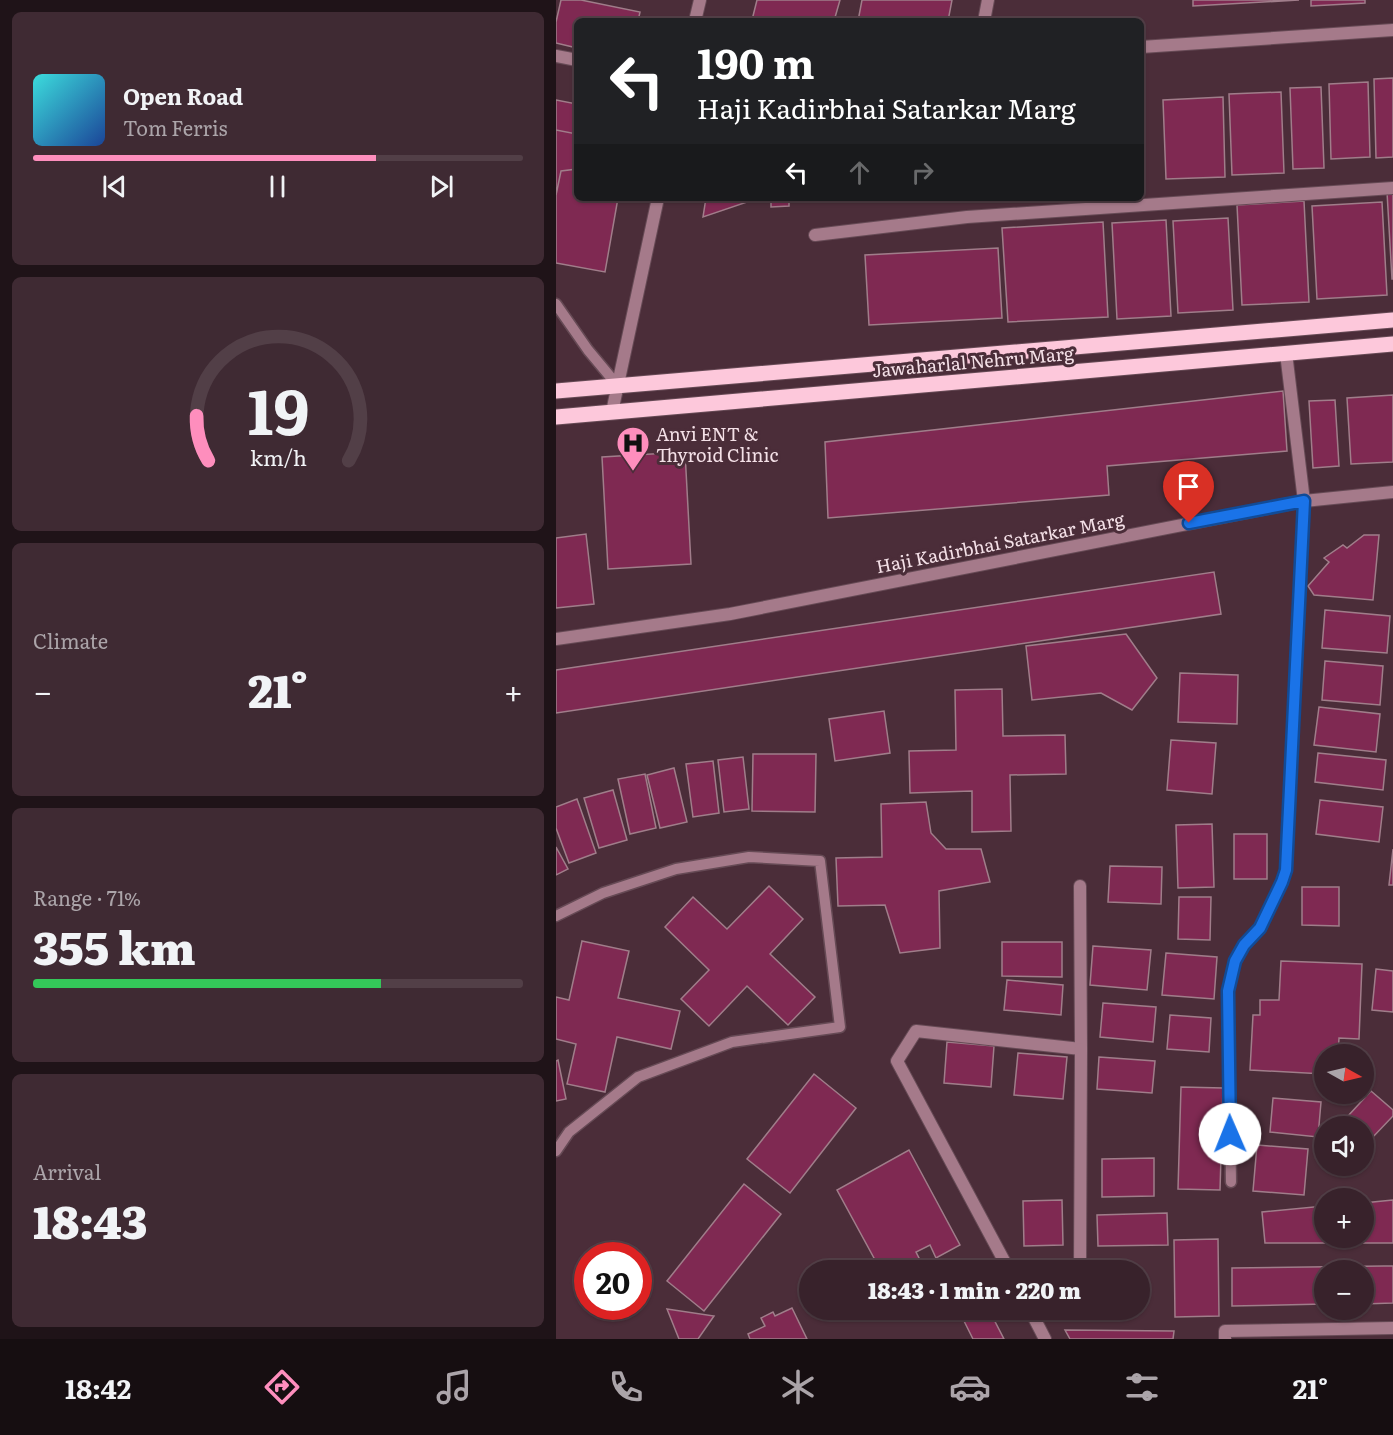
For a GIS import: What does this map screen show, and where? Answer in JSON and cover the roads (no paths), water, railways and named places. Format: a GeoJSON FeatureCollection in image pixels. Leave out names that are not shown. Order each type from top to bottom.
{"type":"FeatureCollection","features":[{"type":"Feature","properties":{"kind":"main road","name":"Jawaharlal Nehru Marg"},"geometry":{"type":"LineString","coordinates":[[556,392],[1393,320]]}},
{"type":"Feature","properties":{"kind":"main road","name":"Jawaharlal Nehru Marg"},"geometry":{"type":"LineString","coordinates":[[556,417],[1393,344]]}},
{"type":"Feature","properties":{"kind":"street"},"geometry":{"type":"LineString","coordinates":[[696,18],[700,0]]}},
{"type":"Feature","properties":{"kind":"street"},"geometry":{"type":"LineString","coordinates":[[985,18],[988,0]]}},
{"type":"Feature","properties":{"kind":"street"},"geometry":{"type":"LineString","coordinates":[[1144,47],[1393,30]]}},
{"type":"Feature","properties":{"kind":"street"},"geometry":{"type":"LineString","coordinates":[[556,56],[574,59]]}},
{"type":"Feature","properties":{"kind":"street"},"geometry":{"type":"LineString","coordinates":[[815,235],[967,217],[1393,188]]}},
{"type":"Feature","properties":{"kind":"street"},"geometry":{"type":"LineString","coordinates":[[612,412],[657,201]]}},
{"type":"Feature","properties":{"kind":"street"},"geometry":{"type":"LineString","coordinates":[[1286,353],[1304,501]]}},
{"type":"Feature","properties":{"kind":"street","name":"Haji Kadirbhai Satarkar Marg"},"geometry":{"type":"LineString","coordinates":[[556,639],[730,614],[1304,501],[1393,492]]}},
{"type":"Feature","properties":{"kind":"street"},"geometry":{"type":"LineString","coordinates":[[1080,886],[1080,1260]]}},
{"type":"Feature","properties":{"kind":"street"},"geometry":{"type":"LineString","coordinates":[[1004,1260],[897,1061],[916,1031],[1081,1049]]}},
{"type":"Feature","properties":{"kind":"street"},"geometry":{"type":"LineString","coordinates":[[1035,1320],[1045,1339]]}},
{"type":"Feature","properties":{"kind":"street"},"geometry":{"type":"LineString","coordinates":[[1225,1339],[1225,1331],[1393,1328]]}},
{"type":"Feature","properties":{"kind":"lane"},"geometry":{"type":"LineString","coordinates":[[556,304],[588,350],[618,386]]}},
{"type":"Feature","properties":{"kind":"lane"},"geometry":{"type":"LineString","coordinates":[[1231,1182],[1228,991],[1235,961],[1244,945],[1260,928],[1286,870],[1304,501]]}},
{"type":"Feature","properties":{"kind":"lane"},"geometry":{"type":"LineString","coordinates":[[556,916],[603,893],[676,869],[749,857],[820,861],[840,1027],[732,1042],[638,1077],[569,1132],[556,1151]]}},
{"type":"Feature","properties":{"kind":"place","name":"Anvi ENT & Thyroid Clinic"},"geometry":{"type":"Point","coordinates":[633,472]}}]}
